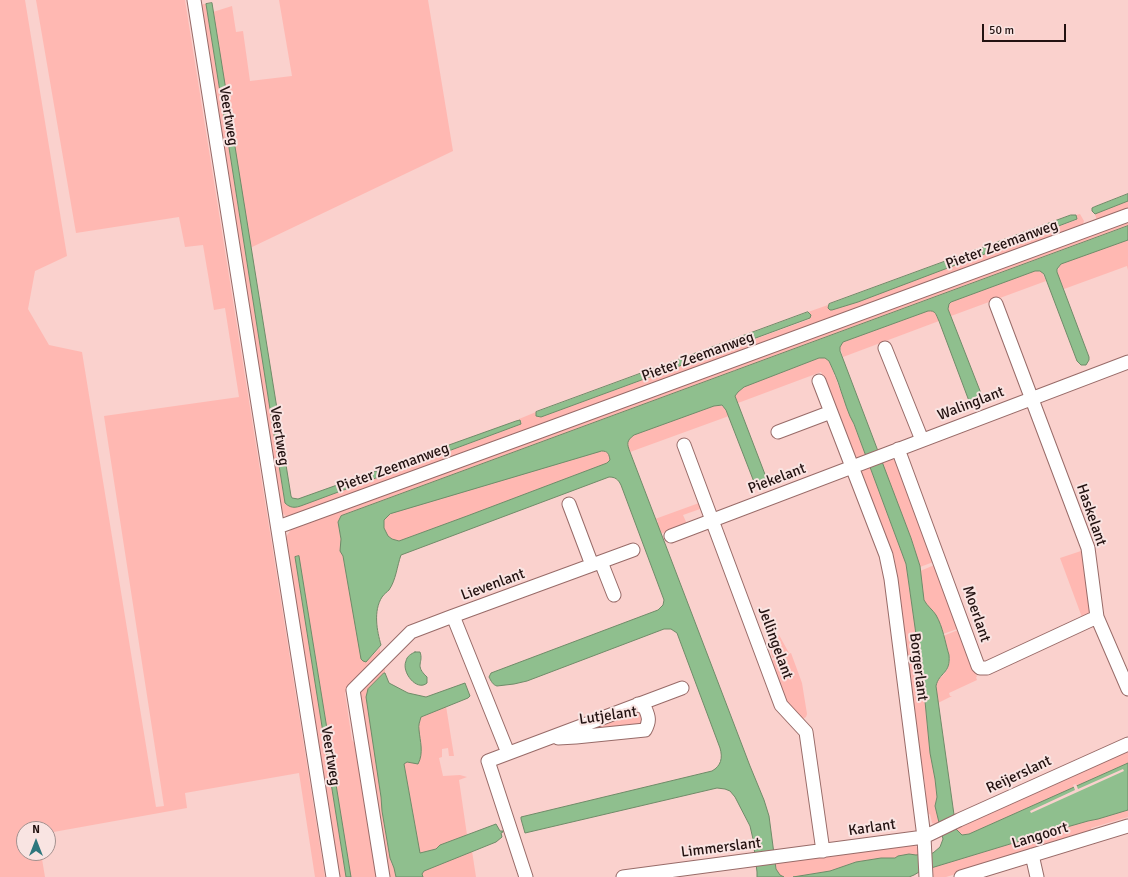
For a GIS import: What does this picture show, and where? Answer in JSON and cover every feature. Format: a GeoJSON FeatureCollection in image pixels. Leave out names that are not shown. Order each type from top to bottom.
{"type":"FeatureCollection","features":[{"type":"Feature","properties":{"kind":"street","name":"Veertweg"},"geometry":{"type":"LineString","coordinates":[[194,0],[333,877]]}},
{"type":"Feature","properties":{"kind":"street","name":"Pieter Zeemanweg"},"geometry":{"type":"LineString","coordinates":[[278,527],[1128,215]]}},
{"type":"Feature","properties":{"kind":"street"},"geometry":{"type":"LineString","coordinates":[[996,304],[1031,399]]}},
{"type":"Feature","properties":{"kind":"street"},"geometry":{"type":"LineString","coordinates":[[885,348],[922,440]]}},
{"type":"Feature","properties":{"kind":"street","name":"Walinglant"},"geometry":{"type":"LineString","coordinates":[[855,465],[1128,362]]}},
{"type":"Feature","properties":{"kind":"street"},"geometry":{"type":"LineString","coordinates":[[819,381],[855,465]]}},
{"type":"Feature","properties":{"kind":"street","name":"Haskelant"},"geometry":{"type":"LineString","coordinates":[[1031,399],[1088,548],[1097,617],[1128,689]]}},
{"type":"Feature","properties":{"kind":"street"},"geometry":{"type":"LineString","coordinates":[[778,432],[832,412]]}},
{"type":"Feature","properties":{"kind":"street","name":"Jellingelant"},"geometry":{"type":"LineString","coordinates":[[684,445],[781,705],[806,732],[823,851]]}},
{"type":"Feature","properties":{"kind":"street","name":"Moerlant"},"geometry":{"type":"LineString","coordinates":[[894,451],[980,668],[987,668],[1097,617]]}},
{"type":"Feature","properties":{"kind":"street","name":"Piekelant"},"geometry":{"type":"LineString","coordinates":[[712,520],[855,465]]}},
{"type":"Feature","properties":{"kind":"street","name":"Borgerlant"},"geometry":{"type":"LineString","coordinates":[[855,465],[886,556],[891,579],[925,842],[926,876]]}},
{"type":"Feature","properties":{"kind":"street"},"geometry":{"type":"LineString","coordinates":[[569,504],[597,564],[614,595]]}},
{"type":"Feature","properties":{"kind":"street"},"geometry":{"type":"LineString","coordinates":[[671,536],[712,520]]}},
{"type":"Feature","properties":{"kind":"street","name":"Lievenlant"},"geometry":{"type":"LineString","coordinates":[[508,753],[453,616],[633,550]]}},
{"type":"Feature","properties":{"kind":"street"},"geometry":{"type":"LineString","coordinates":[[383,877],[353,690],[411,632],[453,616]]}},
{"type":"Feature","properties":{"kind":"street","name":"Lutjelant"},"geometry":{"type":"LineString","coordinates":[[526,877],[488,761],[682,688]]}},
{"type":"Feature","properties":{"kind":"street","name":"Lutjelant"},"geometry":{"type":"LineString","coordinates":[[546,739],[645,730],[648,724],[648,715],[645,708],[638,704]]}},
{"type":"Feature","properties":{"kind":"street","name":"Reijerslant"},"geometry":{"type":"LineString","coordinates":[[925,842],[937,831],[959,820],[1128,744]]}},
{"type":"Feature","properties":{"kind":"street","name":"Langoort"},"geometry":{"type":"LineString","coordinates":[[961,877],[1128,826]]}},
{"type":"Feature","properties":{"kind":"street","name":"Karlant"},"geometry":{"type":"LineString","coordinates":[[823,851],[925,842]]}},
{"type":"Feature","properties":{"kind":"street","name":"Limmerslant"},"geometry":{"type":"LineString","coordinates":[[623,877],[823,851]]}},
{"type":"Feature","properties":{"kind":"street"},"geometry":{"type":"LineString","coordinates":[[1032,855],[1037,877]]}},
{"type":"Feature","properties":{"kind":"shaded area"},"geometry":{"type":"Polygon","coordinates":[[[0,0],[25,0],[67,256],[35,271],[28,309],[49,345],[82,352],[156,807],[164,806],[104,416],[239,397],[225,308],[214,310],[203,245],[185,247],[179,217],[76,233],[36,0],[185,0],[325,877],[315,877],[299,773],[185,793],[187,808],[56,832],[56,821],[16,821],[16,861],[42,861],[45,877],[0,877],[0,0]]]}},
{"type":"Feature","properties":{"kind":"shaded area"},"geometry":{"type":"Polygon","coordinates":[[[279,0],[428,0],[453,151],[250,248],[213,12],[232,6],[236,32],[243,31],[250,81],[292,76],[279,0]]]}},
{"type":"Feature","properties":{"kind":"shaded area"},"geometry":{"type":"Polygon","coordinates":[[[212,3],[292,498],[298,499],[516,421],[520,420],[521,424],[300,506],[290,507],[285,503],[206,4],[212,3]]]}},
{"type":"Feature","properties":{"kind":"shaded area"},"geometry":{"type":"Polygon","coordinates":[[[203,4],[206,4],[283,492],[285,501],[297,507],[519,425],[521,423],[519,419],[536,412],[536,416],[541,417],[810,319],[810,313],[808,312],[828,305],[828,308],[831,310],[858,302],[1076,220],[1076,215],[1080,214],[1084,221],[1082,227],[290,517],[281,512],[199,8],[203,4]]]}},
{"type":"Feature","properties":{"kind":"shaded area"},"geometry":{"type":"Polygon","coordinates":[[[1128,194],[1128,201],[1095,214],[1092,211],[1092,208],[1094,207],[1128,194]]]}},
{"type":"Feature","properties":{"kind":"shaded area"},"geometry":{"type":"Polygon","coordinates":[[[1128,201],[1128,210],[1097,221],[1095,214],[1128,201]]]}},
{"type":"Feature","properties":{"kind":"shaded area"},"geometry":{"type":"Polygon","coordinates":[[[1071,215],[1076,215],[1077,219],[858,302],[832,310],[828,308],[829,304],[1071,215]]]}},
{"type":"Feature","properties":{"kind":"shaded area"},"geometry":{"type":"Polygon","coordinates":[[[1128,218],[1128,226],[341,517],[338,522],[341,539],[341,553],[343,556],[366,662],[380,648],[380,655],[345,693],[352,740],[357,747],[378,877],[351,877],[299,556],[295,557],[346,877],[337,877],[286,537],[292,528],[1128,218]]]}},
{"type":"Feature","properties":{"kind":"shaded area"},"geometry":{"type":"Polygon","coordinates":[[[1128,226],[1128,240],[1061,264],[1057,269],[1089,357],[1086,365],[1081,365],[1077,361],[1044,274],[1040,271],[1035,271],[949,304],[948,309],[982,396],[982,400],[979,405],[972,405],[969,401],[939,321],[933,311],[928,311],[843,342],[840,347],[840,351],[911,538],[920,566],[924,600],[935,613],[942,630],[949,655],[947,669],[936,686],[956,829],[962,835],[969,834],[1128,763],[1128,810],[1025,839],[1023,842],[1020,841],[931,868],[909,877],[793,877],[830,871],[856,862],[881,858],[895,858],[909,854],[916,855],[933,853],[940,847],[943,839],[935,806],[937,797],[935,779],[930,753],[924,691],[906,564],[854,424],[848,412],[837,379],[829,361],[825,358],[819,358],[744,387],[735,396],[766,477],[766,482],[764,485],[757,487],[754,482],[726,410],[722,405],[714,406],[634,435],[628,443],[628,447],[764,800],[769,816],[776,869],[780,875],[784,877],[757,877],[753,839],[750,826],[735,797],[730,791],[725,789],[717,788],[525,833],[521,817],[712,771],[717,767],[720,761],[720,748],[677,633],[671,629],[664,629],[527,681],[497,686],[493,684],[489,677],[491,673],[658,610],[663,605],[664,600],[621,485],[615,478],[609,477],[401,555],[393,582],[389,590],[382,597],[377,608],[377,627],[381,645],[366,662],[361,659],[343,556],[340,551],[341,539],[338,522],[341,516],[1128,226]],[[604,451],[390,514],[384,520],[384,528],[388,536],[399,541],[607,463],[610,460],[609,456],[607,452],[604,451]]]}},
{"type":"Feature","properties":{"kind":"shaded area"},"geometry":{"type":"Polygon","coordinates":[[[1128,240],[1128,270],[1127,266],[1064,289],[1059,280],[1058,273],[1061,264],[1128,240]]]}},
{"type":"Feature","properties":{"kind":"shaded area"},"geometry":{"type":"Polygon","coordinates":[[[1035,271],[1042,272],[1046,281],[951,316],[948,308],[951,302],[1035,271]]]}},
{"type":"Feature","properties":{"kind":"shaded area"},"geometry":{"type":"Polygon","coordinates":[[[928,311],[934,312],[939,321],[843,357],[840,347],[843,342],[928,311]]]}},
{"type":"Feature","properties":{"kind":"shaded area"},"geometry":{"type":"Polygon","coordinates":[[[808,312],[811,315],[810,318],[541,417],[536,416],[536,412],[808,312]]]}},
{"type":"Feature","properties":{"kind":"shaded area"},"geometry":{"type":"Polygon","coordinates":[[[819,358],[825,358],[829,361],[866,456],[855,461],[821,372],[738,403],[735,396],[744,387],[819,358]]]}},
{"type":"Feature","properties":{"kind":"shaded area"},"geometry":{"type":"Polygon","coordinates":[[[719,405],[724,407],[729,416],[630,452],[628,443],[634,435],[719,405]]]}},
{"type":"Feature","properties":{"kind":"shaded area"},"geometry":{"type":"Polygon","coordinates":[[[602,451],[607,452],[609,455],[610,460],[607,463],[399,541],[388,536],[384,528],[384,520],[390,514],[602,451]]]}},
{"type":"Feature","properties":{"kind":"shaded area"},"geometry":{"type":"Polygon","coordinates":[[[897,457],[936,561],[920,567],[911,538],[882,463],[897,457]]]}},
{"type":"Feature","properties":{"kind":"shaded area"},"geometry":{"type":"Polygon","coordinates":[[[870,467],[906,564],[924,691],[930,753],[935,779],[937,797],[935,806],[940,822],[935,824],[932,823],[930,814],[927,815],[924,795],[926,794],[924,777],[922,777],[895,574],[859,472],[870,467]]]}},
{"type":"Feature","properties":{"kind":"shaded area"},"geometry":{"type":"Polygon","coordinates":[[[699,503],[705,513],[702,514],[700,509],[683,515],[687,524],[660,534],[656,523],[658,522],[657,520],[655,521],[655,519],[699,503]]]}},
{"type":"Feature","properties":{"kind":"shaded area"},"geometry":{"type":"Polygon","coordinates":[[[1084,550],[1092,605],[1090,614],[1083,620],[1060,558],[1084,550]]]}},
{"type":"Feature","properties":{"kind":"shaded area"},"geometry":{"type":"Polygon","coordinates":[[[299,556],[351,877],[346,877],[295,557],[299,556]]]}},
{"type":"Feature","properties":{"kind":"shaded area"},"geometry":{"type":"Polygon","coordinates":[[[937,564],[960,628],[943,634],[935,614],[924,600],[920,575],[920,571],[937,564]]]}},
{"type":"Feature","properties":{"kind":"shaded area"},"geometry":{"type":"Polygon","coordinates":[[[958,630],[963,637],[977,680],[949,693],[950,696],[952,696],[938,703],[936,683],[949,666],[949,653],[943,636],[958,630]]]}},
{"type":"Feature","properties":{"kind":"shaded area"},"geometry":{"type":"Polygon","coordinates":[[[779,635],[789,653],[772,658],[770,642],[779,635]]]}},
{"type":"Feature","properties":{"kind":"shaded area"},"geometry":{"type":"Polygon","coordinates":[[[415,652],[420,652],[420,667],[427,677],[427,683],[423,685],[419,685],[411,680],[406,670],[405,665],[409,655],[415,652]]]}},
{"type":"Feature","properties":{"kind":"shaded area"},"geometry":{"type":"Polygon","coordinates":[[[791,653],[802,683],[807,714],[803,719],[787,706],[770,661],[779,658],[780,660],[783,659],[782,657],[791,653]]]}},
{"type":"Feature","properties":{"kind":"shaded area"},"geometry":{"type":"Polygon","coordinates":[[[385,667],[381,797],[391,863],[396,877],[387,877],[359,702],[364,685],[385,667]]]}},
{"type":"Feature","properties":{"kind":"shaded area"},"geometry":{"type":"Polygon","coordinates":[[[384,673],[389,683],[408,693],[426,697],[465,683],[470,696],[421,717],[419,726],[421,747],[420,760],[418,764],[407,762],[404,764],[420,853],[436,849],[440,845],[496,824],[500,831],[503,831],[501,833],[502,837],[496,842],[424,871],[422,874],[423,877],[396,877],[390,858],[366,697],[368,689],[384,673]]]}},
{"type":"Feature","properties":{"kind":"shaded area"},"geometry":{"type":"Polygon","coordinates":[[[446,706],[454,756],[449,756],[448,748],[442,749],[442,757],[439,758],[443,776],[460,775],[467,777],[459,780],[467,835],[440,845],[436,849],[420,853],[404,764],[421,744],[418,728],[421,717],[446,706]]]}},
{"type":"Feature","properties":{"kind":"shaded area"},"geometry":{"type":"Polygon","coordinates":[[[636,711],[643,717],[639,726],[579,733],[636,711]]]}},
{"type":"Feature","properties":{"kind":"shaded area"},"geometry":{"type":"Polygon","coordinates":[[[1128,750],[1128,763],[969,834],[962,835],[955,828],[1128,750]]]}},
{"type":"Feature","properties":{"kind":"shaded area"},"geometry":{"type":"Polygon","coordinates":[[[1128,810],[1128,817],[1091,828],[1092,833],[946,877],[933,877],[931,874],[931,868],[1020,841],[1023,842],[1025,839],[1128,810]]]}},
{"type":"Feature","properties":{"kind":"shaded area"},"geometry":{"type":"Polygon","coordinates":[[[910,843],[911,846],[914,845],[917,847],[919,855],[856,862],[830,871],[793,877],[784,877],[780,875],[776,869],[775,862],[910,843]]]}},
{"type":"Feature","properties":{"kind":"shaded area"},"geometry":{"type":"Polygon","coordinates":[[[472,851],[476,877],[423,877],[422,874],[424,871],[472,851]]]}},
{"type":"Feature","properties":{"kind":"pier"},"geometry":{"type":"Polygon","coordinates":[[[1123,769],[1124,771],[1031,813],[1030,811],[1075,790],[1073,785],[1076,784],[1078,789],[1123,769]]]}}]}
